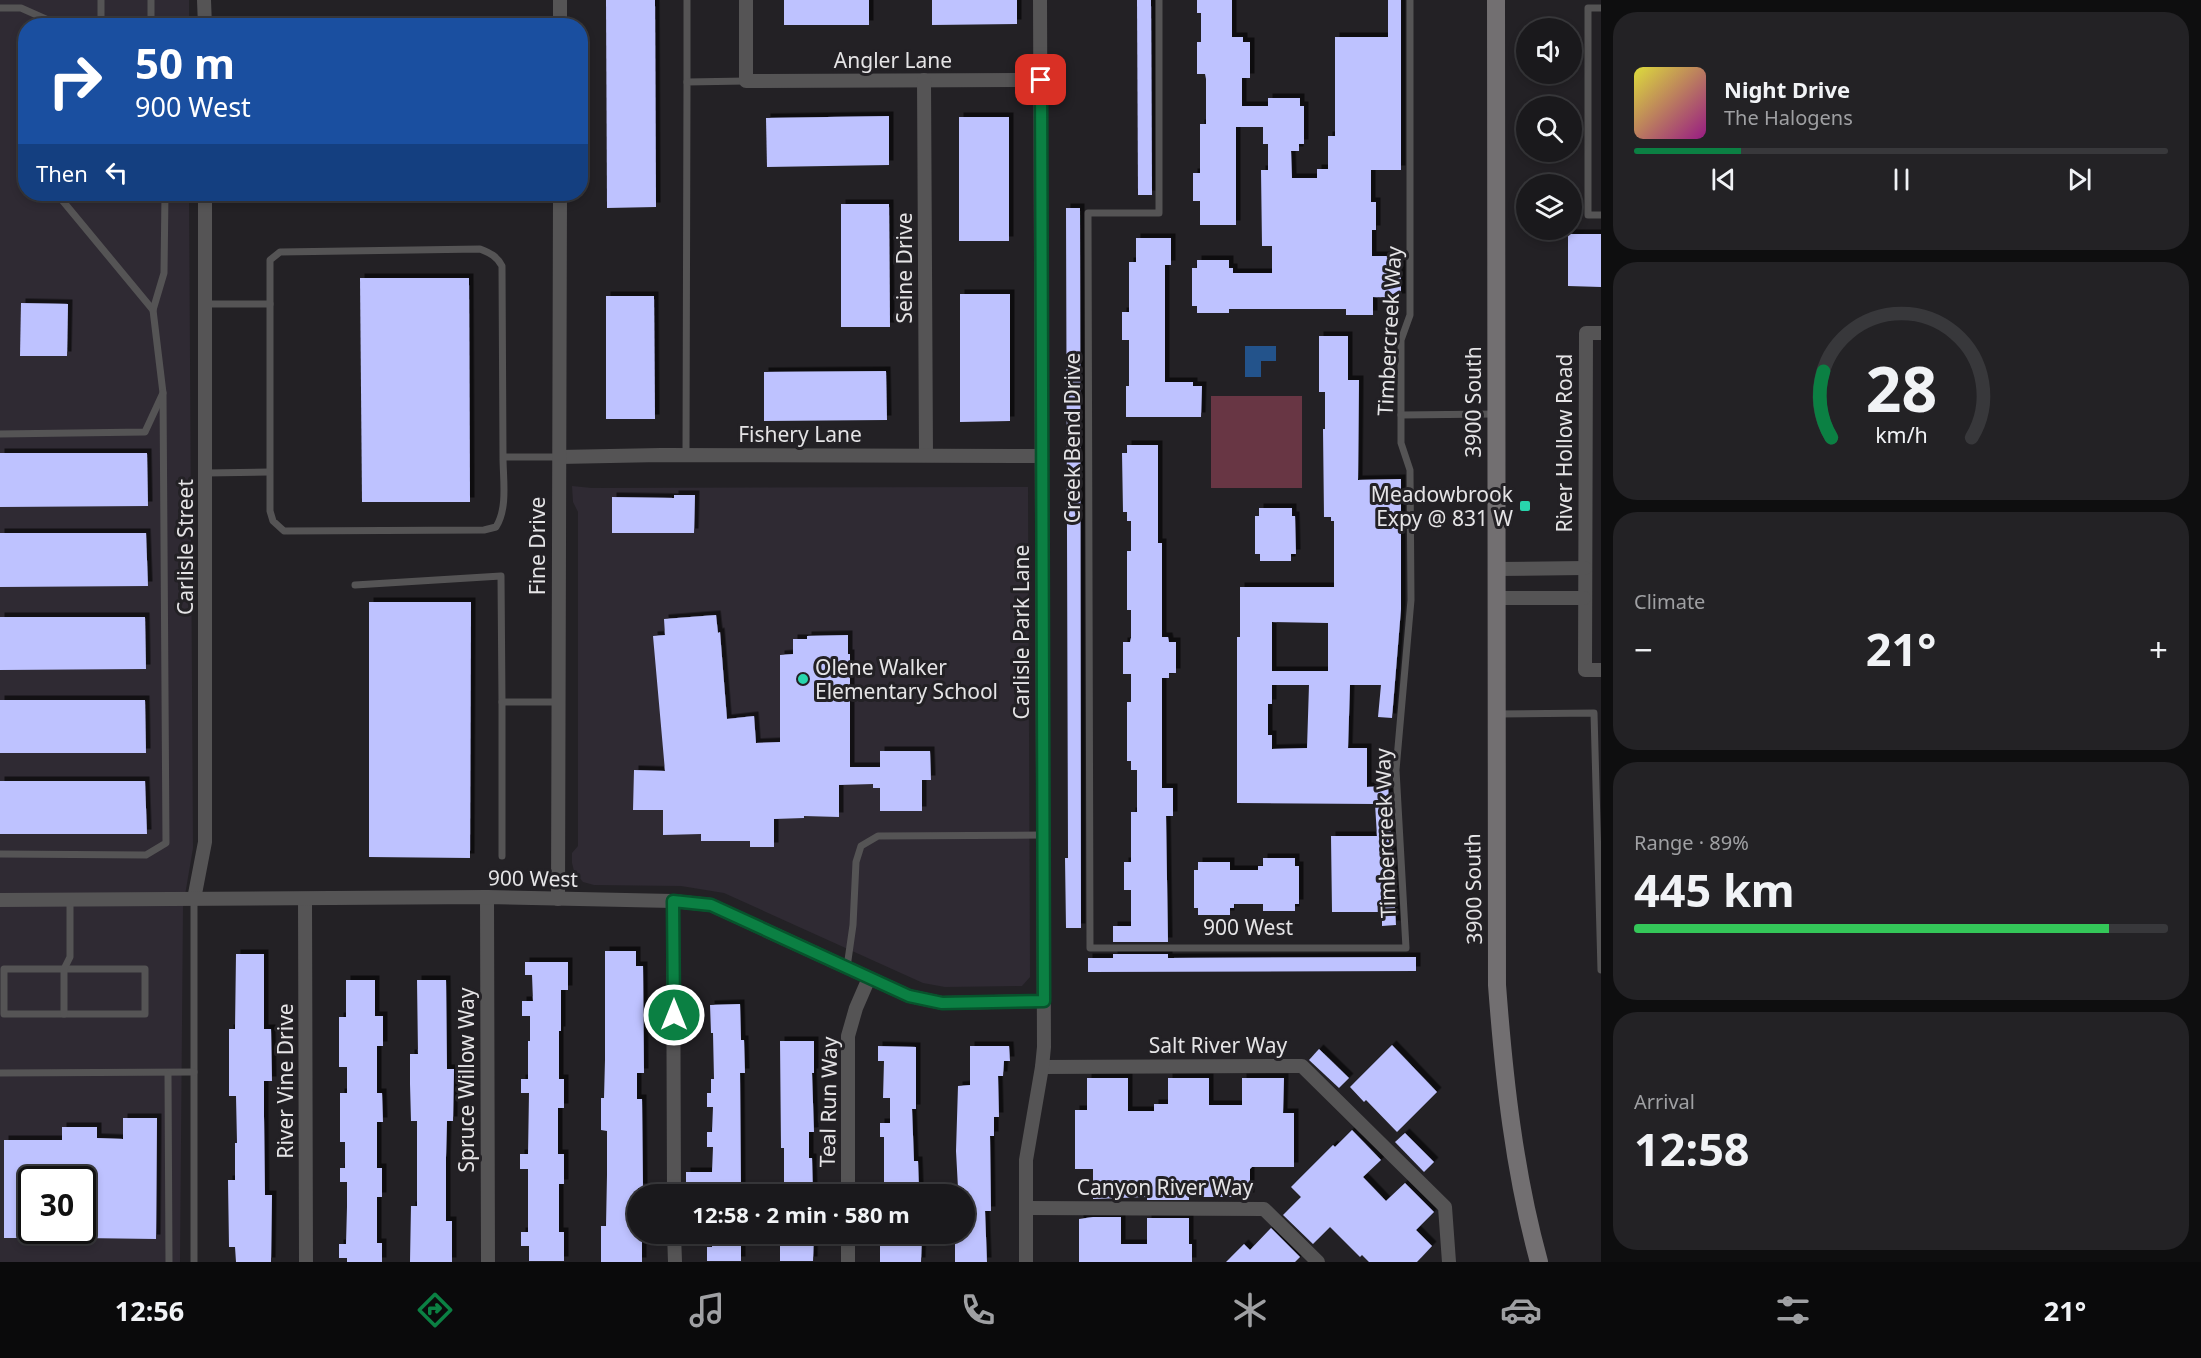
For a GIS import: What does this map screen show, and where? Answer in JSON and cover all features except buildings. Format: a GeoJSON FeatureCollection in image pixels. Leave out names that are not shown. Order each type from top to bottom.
{"type":"FeatureCollection","features":[{"type":"Feature","properties":{"kind":"main road","name":"3900 South"},"geometry":{"type":"LineString","coordinates":[[1496,0],[1497,985],[1505,1084],[1514,1145],[1539,1262]]}},
{"type":"Feature","properties":{"kind":"street"},"geometry":{"type":"LineString","coordinates":[[204,0],[205,18]]}},
{"type":"Feature","properties":{"kind":"street"},"geometry":{"type":"LineString","coordinates":[[560,0],[560,18]]}},
{"type":"Feature","properties":{"kind":"street"},"geometry":{"type":"LineString","coordinates":[[746,0],[746,81]]}},
{"type":"Feature","properties":{"kind":"street","name":"Carlisle Park Lane"},"geometry":{"type":"LineString","coordinates":[[1026,1262],[1026,1160],[1042,1067],[1044,1001],[1040,0]]}},
{"type":"Feature","properties":{"kind":"street","name":"Seine Drive"},"geometry":{"type":"LineString","coordinates":[[924,80],[926,455]]}},
{"type":"Feature","properties":{"kind":"street","name":"Angler Lane"},"geometry":{"type":"LineString","coordinates":[[746,81],[1041,80]]}},
{"type":"Feature","properties":{"kind":"street","name":"Carlisle Street"},"geometry":{"type":"LineString","coordinates":[[194,899],[205,842],[205,201]]}},
{"type":"Feature","properties":{"kind":"street","name":"Fine Drive"},"geometry":{"type":"LineString","coordinates":[[558,899],[560,201]]}},
{"type":"Feature","properties":{"kind":"street","name":"River Hollow Road"},"geometry":{"type":"LineString","coordinates":[[1601,333],[1586,333],[1584,598],[1585,670],[1601,670]]}},
{"type":"Feature","properties":{"kind":"street","name":"Fishery Lane"},"geometry":{"type":"LineString","coordinates":[[559,457],[1041,456]]}},
{"type":"Feature","properties":{"kind":"street"},"geometry":{"type":"LineString","coordinates":[[1495,569],[1585,568]]}},
{"type":"Feature","properties":{"kind":"street"},"geometry":{"type":"LineString","coordinates":[[1495,598],[1584,598]]}},
{"type":"Feature","properties":{"kind":"street","name":"900 West"},"geometry":{"type":"LineString","coordinates":[[0,900],[487,897],[673,901],[711,905],[909,996],[942,1003],[1044,1001]]}},
{"type":"Feature","properties":{"kind":"street","name":"Spruce Willow Way"},"geometry":{"type":"LineString","coordinates":[[487,897],[488,1262]]}},
{"type":"Feature","properties":{"kind":"street","name":"River Vine Drive"},"geometry":{"type":"LineString","coordinates":[[305,899],[306,1262]]}},
{"type":"Feature","properties":{"kind":"street"},"geometry":{"type":"LineString","coordinates":[[673,901],[674,1184]]}},
{"type":"Feature","properties":{"kind":"street","name":"Teal Run Way"},"geometry":{"type":"LineString","coordinates":[[848,1184],[848,1036],[856,1008],[869,978]]}},
{"type":"Feature","properties":{"kind":"street","name":"Salt River Way"},"geometry":{"type":"LineString","coordinates":[[1042,1067],[1302,1066],[1445,1207],[1449,1262]]}},
{"type":"Feature","properties":{"kind":"street","name":"Canyon River Way"},"geometry":{"type":"LineString","coordinates":[[1026,1208],[1264,1209],[1318,1262]]}},
{"type":"Feature","properties":{"kind":"street"},"geometry":{"type":"LineString","coordinates":[[674,1244],[675,1262]]}},
{"type":"Feature","properties":{"kind":"street"},"geometry":{"type":"LineString","coordinates":[[848,1244],[848,1262]]}},
{"type":"Feature","properties":{"kind":"lane"},"geometry":{"type":"LineString","coordinates":[[101,0],[101,18]]}},
{"type":"Feature","properties":{"kind":"lane"},"geometry":{"type":"LineString","coordinates":[[151,18],[152,0]]}},
{"type":"Feature","properties":{"kind":"lane"},"geometry":{"type":"LineString","coordinates":[[687,0],[687,455]]}},
{"type":"Feature","properties":{"kind":"lane","name":"Creek Bend Drive"},"geometry":{"type":"LineString","coordinates":[[1090,948],[1088,213],[1159,213],[1159,0]]}},
{"type":"Feature","properties":{"kind":"lane","name":"Timbercreek Way"},"geometry":{"type":"LineString","coordinates":[[1406,948],[1396,770],[1411,600],[1410,470],[1401,443],[1401,340],[1410,315],[1410,0]]}},
{"type":"Feature","properties":{"kind":"lane"},"geometry":{"type":"LineString","coordinates":[[0,8],[21,8],[44,18]]}},
{"type":"Feature","properties":{"kind":"lane"},"geometry":{"type":"LineString","coordinates":[[1601,8],[1588,8],[1588,215],[1601,215]]}},
{"type":"Feature","properties":{"kind":"lane"},"geometry":{"type":"LineString","coordinates":[[687,82],[746,81]]}},
{"type":"Feature","properties":{"kind":"lane"},"geometry":{"type":"LineString","coordinates":[[63,201],[153,310]]}},
{"type":"Feature","properties":{"kind":"lane"},"geometry":{"type":"LineString","coordinates":[[0,854],[146,855],[166,843],[163,393],[153,310],[164,273],[165,201]]}},
{"type":"Feature","properties":{"kind":"lane"},"geometry":{"type":"LineString","coordinates":[[480,249],[499,259],[502,266],[502,457],[503,505],[501,519],[496,527],[484,530],[284,531],[273,521],[270,511],[270,260],[280,252],[480,249]]}},
{"type":"Feature","properties":{"kind":"lane"},"geometry":{"type":"LineString","coordinates":[[206,304],[270,304]]}},
{"type":"Feature","properties":{"kind":"lane"},"geometry":{"type":"LineString","coordinates":[[0,434],[145,432],[163,393]]}},
{"type":"Feature","properties":{"kind":"lane"},"geometry":{"type":"LineString","coordinates":[[1401,415],[1496,414]]}},
{"type":"Feature","properties":{"kind":"lane"},"geometry":{"type":"LineString","coordinates":[[502,457],[559,457]]}},
{"type":"Feature","properties":{"kind":"lane"},"geometry":{"type":"LineString","coordinates":[[206,473],[269,472]]}},
{"type":"Feature","properties":{"kind":"lane"},"geometry":{"type":"LineString","coordinates":[[355,585],[501,576],[502,856]]}},
{"type":"Feature","properties":{"kind":"lane"},"geometry":{"type":"LineString","coordinates":[[502,702],[558,702]]}},
{"type":"Feature","properties":{"kind":"lane"},"geometry":{"type":"LineString","coordinates":[[1495,714],[1594,713],[1599,775],[1601,970]]}},
{"type":"Feature","properties":{"kind":"lane"},"geometry":{"type":"LineString","coordinates":[[847,967],[853,925],[856,862],[861,846],[878,836],[1043,835]]}},
{"type":"Feature","properties":{"kind":"lane"},"geometry":{"type":"LineString","coordinates":[[194,899],[194,1262]]}},
{"type":"Feature","properties":{"kind":"lane"},"geometry":{"type":"LineString","coordinates":[[64,1014],[64,969],[70,957],[70,900]]}},
{"type":"Feature","properties":{"kind":"lane","name":"900 West"},"geometry":{"type":"LineString","coordinates":[[1090,948],[1406,948]]}},
{"type":"Feature","properties":{"kind":"lane"},"geometry":{"type":"LineString","coordinates":[[4,969],[64,969],[146,969],[146,1014],[4,1014],[4,969]]}},
{"type":"Feature","properties":{"kind":"lane"},"geometry":{"type":"LineString","coordinates":[[0,1073],[168,1074],[194,1072]]}},
{"type":"Feature","properties":{"kind":"lane"},"geometry":{"type":"LineString","coordinates":[[168,1074],[169,1262]]}},
{"type":"Feature","properties":{"kind":"shaded area"},"geometry":{"type":"Polygon","coordinates":[[[0,0],[189,0],[189,18],[18,18],[18,201],[189,201],[193,848],[183,907],[180,1262],[0,1262],[0,0]]]}},
{"type":"Feature","properties":{"kind":"shaded area"},"geometry":{"type":"Polygon","coordinates":[[[1211,396],[1302,396],[1302,488],[1211,488],[1211,396]]]}},
{"type":"Feature","properties":{"kind":"shaded area","name":"Olene Walker Elementary School"},"geometry":{"type":"Polygon","coordinates":[[[572,486],[592,488],[1028,487],[1030,977],[1022,986],[945,987],[923,983],[724,893],[681,886],[594,885],[583,882],[574,871],[572,863],[572,853],[578,846],[578,512],[573,502],[572,486]]]}},
{"type":"Feature","properties":{"kind":"water"},"geometry":{"type":"Polygon","coordinates":[[[1245,346],[1276,346],[1276,361],[1261,361],[1261,377],[1245,377],[1245,346]]]}},
{"type":"Feature","properties":{"kind":"place","name":"Meadowbrook Expy @ 831 W"},"geometry":{"type":"Point","coordinates":[1525,506]}},
{"type":"Feature","properties":{"kind":"place","name":"Olene Walker Elementary School"},"geometry":{"type":"Point","coordinates":[803,679]}},
{"type":"Feature","properties":{"kind":"route"},"geometry":{"type":"LineString","coordinates":[[674,1015],[673,901],[711,905],[909,996],[942,1003],[1044,1001],[1041,80]]}}]}
